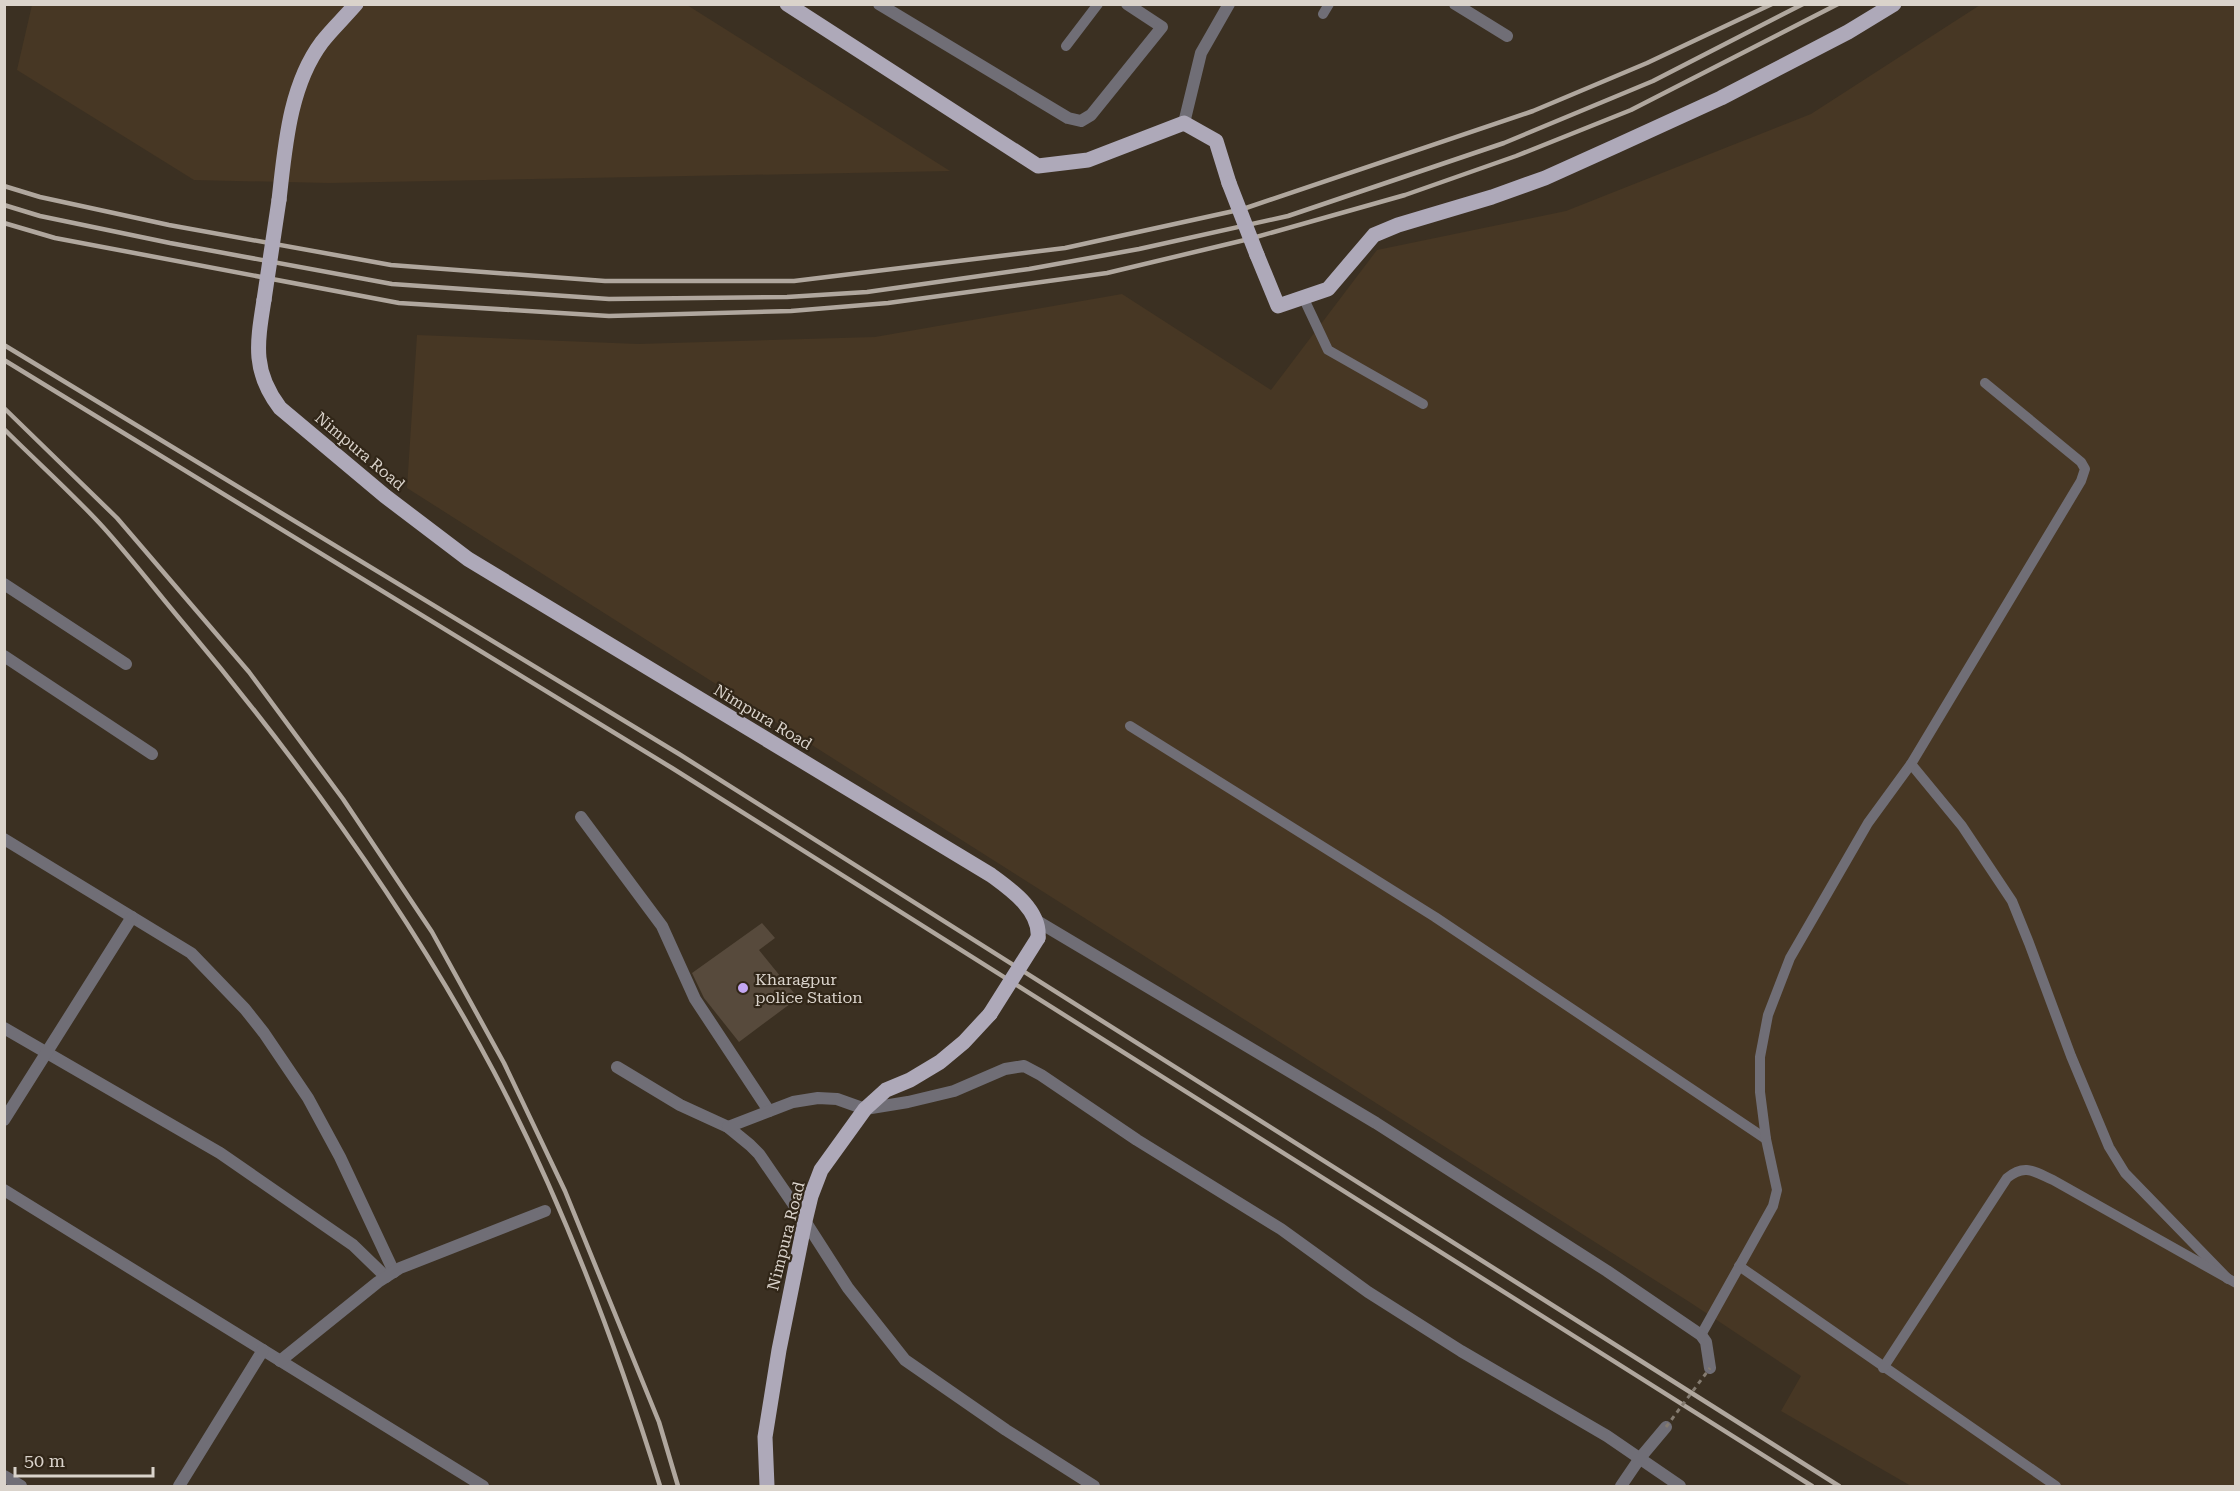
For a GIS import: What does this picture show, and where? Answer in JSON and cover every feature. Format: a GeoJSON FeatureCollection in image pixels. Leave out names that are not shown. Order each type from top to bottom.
{"type":"FeatureCollection","features":[{"type":"Feature","properties":{"kind":"main road","name":"Nimpura Road"},"geometry":{"type":"LineString","coordinates":[[356,4],[321,43],[300,85],[286,137],[279,201],[258,338],[258,363],[268,393],[280,408],[385,496],[468,559],[990,875],[1007,887],[1031,911],[1037,921],[1038,938],[990,1014],[964,1042],[940,1062],[910,1080],[886,1090],[865,1109],[821,1170],[805,1221],[779,1350],[765,1437],[767,1486]]}},
{"type":"Feature","properties":{"kind":"main road"},"geometry":{"type":"LineString","coordinates":[[787,4],[1038,166],[1088,160],[1184,123],[1216,141],[1229,183],[1278,306],[1328,289],[1374,235],[1398,225],[1524,186],[1616,146],[1721,98],[1848,32],[1894,4]]}},
{"type":"Feature","properties":{"kind":"street"},"geometry":{"type":"LineString","coordinates":[[879,4],[1068,118],[1081,121],[1091,115],[1162,27],[1127,4]]}},
{"type":"Feature","properties":{"kind":"street"},"geometry":{"type":"LineString","coordinates":[[1184,123],[1201,53],[1229,4]]}},
{"type":"Feature","properties":{"kind":"street"},"geometry":{"type":"LineString","coordinates":[[1455,4],[1507,36]]}},
{"type":"Feature","properties":{"kind":"street"},"geometry":{"type":"LineString","coordinates":[[4,584],[126,663]]}},
{"type":"Feature","properties":{"kind":"street"},"geometry":{"type":"LineString","coordinates":[[4,656],[152,754]]}},
{"type":"Feature","properties":{"kind":"street"},"geometry":{"type":"LineString","coordinates":[[581,818],[663,926],[695,999],[769,1112]]}},
{"type":"Feature","properties":{"kind":"street"},"geometry":{"type":"LineString","coordinates":[[4,839],[191,953],[245,1009],[308,1098],[340,1157],[390,1274]]}},
{"type":"Feature","properties":{"kind":"street"},"geometry":{"type":"LineString","coordinates":[[6,1116],[132,917]]}},
{"type":"Feature","properties":{"kind":"street"},"geometry":{"type":"LineString","coordinates":[[1037,921],[1376,1124],[1607,1271],[1701,1335],[1708,1348],[1710,1368]]}},
{"type":"Feature","properties":{"kind":"street"},"geometry":{"type":"LineString","coordinates":[[4,1028],[220,1153],[353,1245],[390,1274]]}},
{"type":"Feature","properties":{"kind":"street"},"geometry":{"type":"LineString","coordinates":[[728,1127],[794,1102],[818,1098],[837,1099],[865,1109],[908,1102],[954,1090],[1005,1069],[1024,1066],[1137,1140],[1281,1229],[1368,1292],[1461,1351],[1607,1436],[1680,1486]]}},
{"type":"Feature","properties":{"kind":"street"},"geometry":{"type":"LineString","coordinates":[[616,1067],[680,1106],[728,1127],[743,1138],[759,1155],[848,1288],[905,1360],[1006,1430],[1094,1486]]}},
{"type":"Feature","properties":{"kind":"street"},"geometry":{"type":"LineString","coordinates":[[4,1190],[483,1486]]}},
{"type":"Feature","properties":{"kind":"street"},"geometry":{"type":"LineString","coordinates":[[280,1361],[390,1274],[545,1210]]}},
{"type":"Feature","properties":{"kind":"street"},"geometry":{"type":"LineString","coordinates":[[179,1486],[263,1350]]}},
{"type":"Feature","properties":{"kind":"street"},"geometry":{"type":"LineString","coordinates":[[1621,1486],[1640,1458],[1666,1427]]}},
{"type":"Feature","properties":{"kind":"street"},"geometry":{"type":"LineString","coordinates":[[4,1476],[21,1486]]}},
{"type":"Feature","properties":{"kind":"lane"},"geometry":{"type":"LineString","coordinates":[[1066,46],[1098,4]]}},
{"type":"Feature","properties":{"kind":"lane"},"geometry":{"type":"LineString","coordinates":[[1303,297],[1328,350],[1423,404]]}},
{"type":"Feature","properties":{"kind":"lane"},"geometry":{"type":"LineString","coordinates":[[1701,1335],[1773,1206],[1777,1190],[1766,1140],[1760,1092],[1760,1057],[1768,1015],[1796,948],[1868,823],[1911,764],[2081,481],[2085,469],[2081,462],[1985,383]]}},
{"type":"Feature","properties":{"kind":"lane"},"geometry":{"type":"LineString","coordinates":[[1130,726],[1435,917],[1766,1140]]}},
{"type":"Feature","properties":{"kind":"lane"},"geometry":{"type":"LineString","coordinates":[[1911,764],[1962,826],[2012,901],[2109,1148],[2125,1173],[2232,1281]]}},
{"type":"Feature","properties":{"kind":"lane"},"geometry":{"type":"LineString","coordinates":[[1883,1368],[2007,1178],[2015,1171],[2024,1168],[2053,1180],[2232,1281]]}},
{"type":"Feature","properties":{"kind":"lane"},"geometry":{"type":"LineString","coordinates":[[1739,1266],[2056,1486]]}},
{"type":"Feature","properties":{"kind":"path"},"geometry":{"type":"LineString","coordinates":[[1666,1427],[1710,1368]]}},
{"type":"Feature","properties":{"kind":"shaded area"},"geometry":{"type":"Polygon","coordinates":[[[32,5],[687,5],[950,171],[329,183],[194,180],[17,70],[32,5]]]}},
{"type":"Feature","properties":{"kind":"shaded area"},"geometry":{"type":"Polygon","coordinates":[[[1980,5],[2235,5],[2235,1486],[1911,1486],[1781,1411],[1801,1376],[1691,1303],[407,488],[417,335],[638,344],[875,337],[1122,294],[1271,390],[1377,250],[1566,211],[1811,114],[1980,5]]]}},
{"type":"Feature","properties":{"kind":"building","name":"Kharagpur police Station"},"geometry":{"type":"Polygon","coordinates":[[[762,923],[775,938],[759,950],[798,998],[739,1042],[704,998],[692,973],[762,923]]]}},
{"type":"Feature","properties":{"kind":"railway"},"geometry":{"type":"LineString","coordinates":[[4,186],[40,197],[169,225],[391,265],[605,281],[794,281],[1065,248],[1243,209],[1533,111],[1647,63],[1772,4]]}},
{"type":"Feature","properties":{"kind":"railway"},"geometry":{"type":"LineString","coordinates":[[4,205],[40,216],[170,243],[392,284],[609,299],[787,297],[867,292],[1029,269],[1139,249],[1288,216],[1504,143],[1653,81],[1803,4]]}},
{"type":"Feature","properties":{"kind":"railway"},"geometry":{"type":"LineString","coordinates":[[4,223],[55,238],[399,303],[609,316],[791,311],[888,303],[1107,273],[1249,239],[1405,195],[1516,156],[1631,110],[1838,4]]}},
{"type":"Feature","properties":{"kind":"railway"},"geometry":{"type":"LineString","coordinates":[[4,345],[679,754],[1839,1486]]}},
{"type":"Feature","properties":{"kind":"railway"},"geometry":{"type":"LineString","coordinates":[[4,360],[672,768],[1812,1486]]}},
{"type":"Feature","properties":{"kind":"railway"},"geometry":{"type":"LineString","coordinates":[[4,408],[117,518],[249,672],[343,799],[432,932],[504,1063],[565,1191],[659,1422],[678,1486]]}},
{"type":"Feature","properties":{"kind":"railway"},"geometry":{"type":"LineString","coordinates":[[4,429],[103,527],[227,676],[350,839],[425,952],[493,1070],[565,1222],[606,1327],[660,1486]]}},
{"type":"Feature","properties":{"kind":"place","name":"Kharagpur police Station"},"geometry":{"type":"Point","coordinates":[743,988]}}]}
